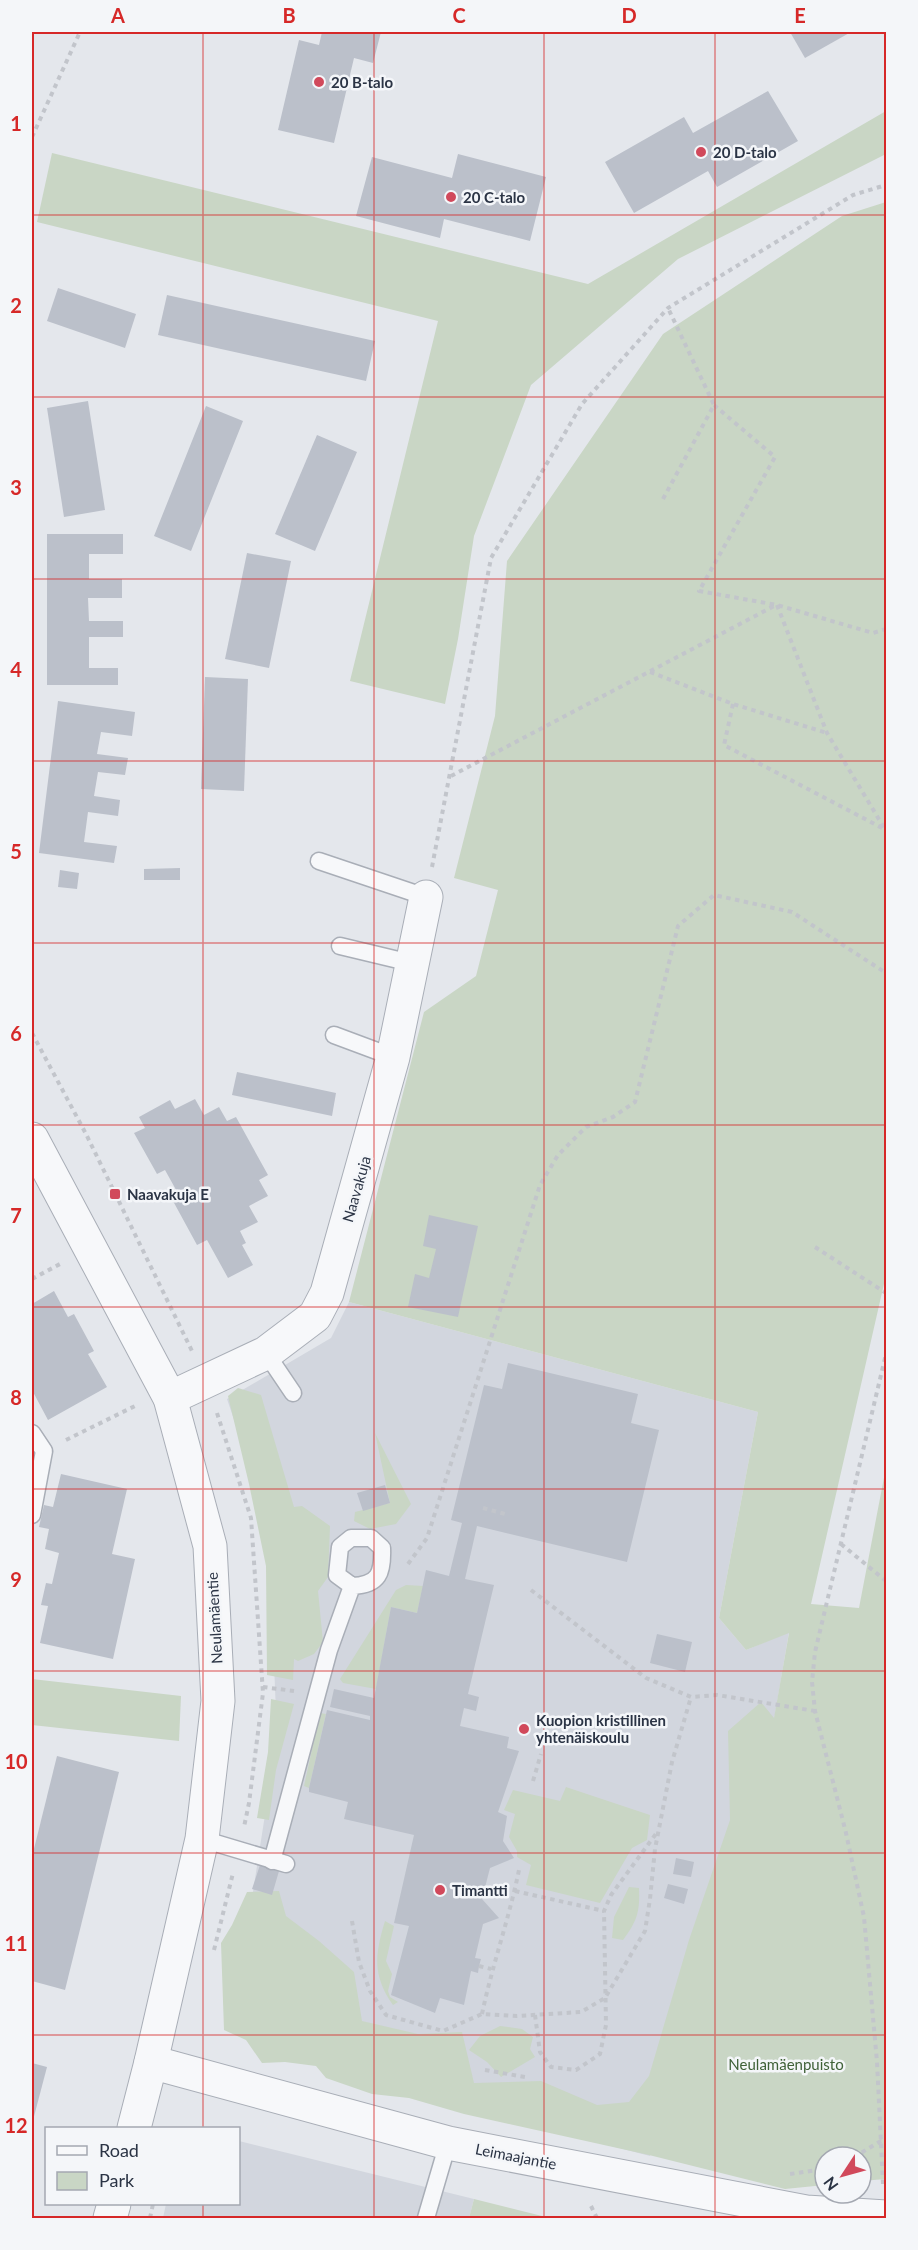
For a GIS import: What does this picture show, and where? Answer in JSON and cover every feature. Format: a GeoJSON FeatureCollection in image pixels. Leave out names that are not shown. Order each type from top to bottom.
{"type":"FeatureCollection","features":[{"type":"Feature","properties":{"kind":"street","name":"Naavakuja"},"geometry":{"type":"LineString","coordinates":[[156,1400],[266,1353],[315,1316],[327,1293],[393,1057],[426,897]]}},
{"type":"Feature","properties":{"kind":"street","name":"Neulamäentie"},"geometry":{"type":"LineString","coordinates":[[32,1139],[156,1400],[210,1546],[218,1701],[202,1839],[134,2127]]}},
{"type":"Feature","properties":{"kind":"street","name":"Leimaajantie"},"geometry":{"type":"LineString","coordinates":[[151,2062],[448,2143],[806,2212],[885,2204]]}},
{"type":"Feature","properties":{"kind":"lane"},"geometry":{"type":"LineString","coordinates":[[319,861],[426,897]]}},
{"type":"Feature","properties":{"kind":"lane"},"geometry":{"type":"LineString","coordinates":[[340,946],[411,963]]}},
{"type":"Feature","properties":{"kind":"lane"},"geometry":{"type":"LineString","coordinates":[[334,1035],[393,1057]]}},
{"type":"Feature","properties":{"kind":"lane"},"geometry":{"type":"LineString","coordinates":[[266,1353],[293,1393]]}},
{"type":"Feature","properties":{"kind":"lane"},"geometry":{"type":"LineString","coordinates":[[32,1432],[44,1451],[32,1515]]}},
{"type":"Feature","properties":{"kind":"lane"},"geometry":{"type":"LineString","coordinates":[[202,1839],[279,1862],[329,1650],[352,1586]]}},
{"type":"Feature","properties":{"kind":"lane"},"geometry":{"type":"LineString","coordinates":[[426,2218],[448,2143]]}},
{"type":"Feature","properties":{"kind":"path"},"geometry":{"type":"LineString","coordinates":[[32,137],[80,32]]}},
{"type":"Feature","properties":{"kind":"path"},"geometry":{"type":"LineString","coordinates":[[426,897],[491,558],[582,404],[668,308],[853,195],[886,185]]}},
{"type":"Feature","properties":{"kind":"path"},"geometry":{"type":"LineString","coordinates":[[668,308],[714,405],[775,457],[699,591],[777,605],[873,633],[886,628]]}},
{"type":"Feature","properties":{"kind":"path"},"geometry":{"type":"LineString","coordinates":[[663,499],[714,405]]}},
{"type":"Feature","properties":{"kind":"path"},"geometry":{"type":"LineString","coordinates":[[450,776],[777,605]]}},
{"type":"Feature","properties":{"kind":"path"},"geometry":{"type":"LineString","coordinates":[[777,605],[827,733],[886,831]]}},
{"type":"Feature","properties":{"kind":"path"},"geometry":{"type":"LineString","coordinates":[[649,672],[732,704],[827,733]]}},
{"type":"Feature","properties":{"kind":"path"},"geometry":{"type":"LineString","coordinates":[[732,704],[724,745],[886,831]]}},
{"type":"Feature","properties":{"kind":"path"},"geometry":{"type":"LineString","coordinates":[[427,1538],[540,1185],[558,1155],[586,1127],[613,1117],[635,1102],[678,926],[714,895],[792,912],[886,972]]}},
{"type":"Feature","properties":{"kind":"path"},"geometry":{"type":"LineString","coordinates":[[815,1247],[886,1293]]}},
{"type":"Feature","properties":{"kind":"path"},"geometry":{"type":"LineString","coordinates":[[32,1279],[67,1260]]}},
{"type":"Feature","properties":{"kind":"path"},"geometry":{"type":"LineString","coordinates":[[885,2204],[877,2062],[864,1917],[846,1833],[815,1711],[812,1682],[815,1653],[886,1354]]}},
{"type":"Feature","properties":{"kind":"path"},"geometry":{"type":"LineString","coordinates":[[44,1451],[156,1400]]}},
{"type":"Feature","properties":{"kind":"path"},"geometry":{"type":"LineString","coordinates":[[483,1508],[505,1514]]}},
{"type":"Feature","properties":{"kind":"path"},"geometry":{"type":"LineString","coordinates":[[841,1544],[886,1581]]}},
{"type":"Feature","properties":{"kind":"path"},"geometry":{"type":"LineString","coordinates":[[531,1590],[646,1678],[691,1697],[717,1695],[815,1711]]}},
{"type":"Feature","properties":{"kind":"path"},"geometry":{"type":"LineString","coordinates":[[352,1921],[359,1962],[370,1991],[386,2015],[443,2031],[482,2014],[535,2015],[581,2012],[605,1998],[645,1931],[651,1899],[655,1849],[672,1762],[691,1697]]}},
{"type":"Feature","properties":{"kind":"path"},"geometry":{"type":"LineString","coordinates":[[533,1781],[542,1754]]}},
{"type":"Feature","properties":{"kind":"path"},"geometry":{"type":"LineString","coordinates":[[535,2015],[540,2052],[551,2067],[576,2070],[600,2054],[606,2025],[604,1911],[611,1895],[659,1830]]}},
{"type":"Feature","properties":{"kind":"path"},"geometry":{"type":"LineString","coordinates":[[482,2014],[491,1969],[515,1891],[519,1870]]}},
{"type":"Feature","properties":{"kind":"path"},"geometry":{"type":"LineString","coordinates":[[515,1891],[604,1911]]}},
{"type":"Feature","properties":{"kind":"path"},"geometry":{"type":"LineString","coordinates":[[479,1966],[491,1969]]}},
{"type":"Feature","properties":{"kind":"path"},"geometry":{"type":"LineString","coordinates":[[486,2070],[525,2077]]}},
{"type":"Feature","properties":{"kind":"path"},"geometry":{"type":"LineString","coordinates":[[881,2141],[886,2143]]}},
{"type":"Feature","properties":{"kind":"path"},"geometry":{"type":"LineString","coordinates":[[873,2146],[881,2141]]}},
{"type":"Feature","properties":{"kind":"shaded area","name":"Kuopion kristillinen yhtenäiskoulu"},"geometry":{"type":"Polygon","coordinates":[[[349,1302],[758,1412],[719,1618],[746,1650],[789,1632],[774,1720],[699,2006],[650,2156],[346,2077],[250,1911],[277,1738],[270,1563],[254,1479],[227,1399],[331,1338],[349,1302]]]}},
{"type":"Feature","properties":{"kind":"shaded area"},"geometry":{"type":"Polygon","coordinates":[[[240,2141],[474,2199],[469,2218],[163,2218],[166,2205],[240,2205],[240,2141]]]}},
{"type":"Feature","properties":{"kind":"green space"},"geometry":{"type":"Polygon","coordinates":[[[886,111],[886,154],[678,259],[531,385],[474,536],[445,704],[350,681],[438,321],[37,222],[52,153],[588,284],[886,111]]]}},
{"type":"Feature","properties":{"kind":"green space","name":"Neulamäenpuisto"},"geometry":{"type":"Polygon","coordinates":[[[886,202],[886,1275],[811,1604],[859,1608],[886,1467],[886,2179],[873,2180],[873,2145],[813,2145],[813,2186],[785,2189],[649,2155],[464,2114],[409,2098],[372,2094],[326,2078],[316,2066],[285,2062],[262,2063],[246,2040],[224,2030],[221,1943],[247,1892],[279,1891],[286,1916],[354,1972],[362,2021],[418,2034],[462,2032],[474,2083],[541,2081],[597,2105],[629,2102],[649,2076],[689,1940],[730,1820],[728,1731],[761,1702],[774,1718],[789,1633],[746,1650],[719,1618],[758,1412],[349,1302],[424,1012],[476,976],[498,890],[454,878],[495,716],[507,561],[663,334],[842,216],[886,202]]]}},
{"type":"Feature","properties":{"kind":"green space"},"geometry":{"type":"Polygon","coordinates":[[[238,1388],[261,1395],[294,1507],[302,1506],[330,1526],[328,1577],[318,1591],[323,1642],[314,1654],[298,1661],[294,1659],[293,1680],[267,1675],[266,1566],[228,1396],[238,1388]]]}},
{"type":"Feature","properties":{"kind":"green space"},"geometry":{"type":"Polygon","coordinates":[[[375,1433],[411,1504],[396,1524],[370,1529],[354,1521],[355,1512],[390,1503],[375,1433]]]}},
{"type":"Feature","properties":{"kind":"green space"},"geometry":{"type":"Polygon","coordinates":[[[406,1585],[423,1586],[417,1613],[391,1607],[376,1689],[343,1683],[340,1679],[396,1590],[406,1585]]]}},
{"type":"Feature","properties":{"kind":"green space"},"geometry":{"type":"Polygon","coordinates":[[[32,1679],[181,1696],[179,1741],[32,1725],[32,1679]]]}},
{"type":"Feature","properties":{"kind":"green space"},"geometry":{"type":"Polygon","coordinates":[[[271,1699],[294,1704],[276,1770],[269,1820],[257,1818],[268,1752],[271,1699]]]}},
{"type":"Feature","properties":{"kind":"green space"},"geometry":{"type":"Polygon","coordinates":[[[320,1713],[326,1714],[309,1788],[304,1786],[320,1713]]]}},
{"type":"Feature","properties":{"kind":"green space"},"geometry":{"type":"Polygon","coordinates":[[[566,1787],[650,1815],[647,1840],[632,1848],[600,1903],[526,1885],[531,1865],[517,1857],[517,1851],[509,1837],[515,1814],[504,1810],[513,1790],[560,1801],[566,1787]]]}},
{"type":"Feature","properties":{"kind":"green space"},"geometry":{"type":"Polygon","coordinates":[[[629,1887],[639,1888],[637,1916],[623,1940],[612,1938],[614,1917],[629,1887]]]}},
{"type":"Feature","properties":{"kind":"green space"},"geometry":{"type":"Polygon","coordinates":[[[385,1921],[394,1926],[386,1961],[392,1974],[388,1991],[390,1997],[398,2002],[393,2005],[381,1984],[377,1964],[385,1921]]]}},
{"type":"Feature","properties":{"kind":"green space"},"geometry":{"type":"Polygon","coordinates":[[[500,2026],[522,2029],[533,2037],[530,2049],[535,2057],[501,2077],[487,2062],[469,2050],[480,2036],[500,2026]]]}},
{"type":"Feature","properties":{"kind":"green space"},"geometry":{"type":"Polygon","coordinates":[[[474,2199],[550,2218],[469,2218],[474,2199]]]}},
{"type":"Feature","properties":{"kind":"building","name":"20 B-talo"},"geometry":{"type":"Polygon","coordinates":[[[322,32],[381,32],[373,63],[354,58],[334,143],[278,130],[299,40],[319,45],[322,32]]]}},
{"type":"Feature","properties":{"kind":"building"},"geometry":{"type":"Polygon","coordinates":[[[790,32],[851,32],[805,58],[790,32]]]}},
{"type":"Feature","properties":{"kind":"building","name":"20 D-talo"},"geometry":{"type":"Polygon","coordinates":[[[768,91],[798,141],[717,187],[708,171],[634,213],[605,162],[684,117],[693,133],[768,91]]]}},
{"type":"Feature","properties":{"kind":"building","name":"20 C-talo"},"geometry":{"type":"Polygon","coordinates":[[[458,154],[546,177],[530,241],[444,219],[440,238],[356,216],[372,157],[452,178],[458,154]]]}},
{"type":"Feature","properties":{"kind":"building"},"geometry":{"type":"Polygon","coordinates":[[[58,288],[136,314],[125,348],[47,321],[58,288]]]}},
{"type":"Feature","properties":{"kind":"building"},"geometry":{"type":"Polygon","coordinates":[[[167,295],[375,341],[366,381],[158,335],[167,295]]]}},
{"type":"Feature","properties":{"kind":"building"},"geometry":{"type":"Polygon","coordinates":[[[88,401],[105,510],[64,517],[47,408],[88,401]]]}},
{"type":"Feature","properties":{"kind":"building"},"geometry":{"type":"Polygon","coordinates":[[[206,406],[243,421],[191,551],[154,536],[206,406]]]}},
{"type":"Feature","properties":{"kind":"building"},"geometry":{"type":"Polygon","coordinates":[[[317,435],[357,452],[315,551],[275,534],[317,435]]]}},
{"type":"Feature","properties":{"kind":"building"},"geometry":{"type":"Polygon","coordinates":[[[47,534],[123,534],[123,554],[89,554],[89,579],[122,579],[122,598],[88,598],[89,621],[123,621],[123,637],[89,637],[89,668],[118,668],[118,685],[47,685],[47,534]]]}},
{"type":"Feature","properties":{"kind":"building"},"geometry":{"type":"Polygon","coordinates":[[[247,553],[291,561],[269,668],[225,659],[247,553]]]}},
{"type":"Feature","properties":{"kind":"building"},"geometry":{"type":"Polygon","coordinates":[[[205,677],[248,679],[244,791],[201,789],[205,677]]]}},
{"type":"Feature","properties":{"kind":"building"},"geometry":{"type":"Polygon","coordinates":[[[58,701],[135,712],[132,736],[101,732],[97,754],[128,758],[125,775],[98,772],[94,796],[120,800],[118,816],[88,812],[84,842],[117,846],[114,863],[39,853],[58,701]]]}},
{"type":"Feature","properties":{"kind":"building"},"geometry":{"type":"Polygon","coordinates":[[[180,868],[180,880],[144,880],[144,869],[180,868]]]}},
{"type":"Feature","properties":{"kind":"building"},"geometry":{"type":"Polygon","coordinates":[[[60,870],[79,873],[77,889],[58,887],[60,870]]]}},
{"type":"Feature","properties":{"kind":"building"},"geometry":{"type":"Polygon","coordinates":[[[237,1072],[336,1093],[332,1116],[232,1095],[237,1072]]]}},
{"type":"Feature","properties":{"kind":"building"},"geometry":{"type":"Polygon","coordinates":[[[195,1099],[204,1115],[219,1107],[227,1121],[236,1117],[268,1175],[259,1180],[268,1196],[249,1206],[258,1222],[240,1231],[246,1243],[242,1245],[253,1265],[228,1278],[207,1240],[197,1245],[173,1201],[180,1197],[165,1170],[157,1174],[134,1133],[145,1128],[139,1117],[170,1100],[175,1109],[195,1099]]]}},
{"type":"Feature","properties":{"kind":"building"},"geometry":{"type":"Polygon","coordinates":[[[429,1215],[478,1226],[458,1317],[408,1307],[415,1274],[429,1278],[436,1249],[423,1246],[429,1215]]]}},
{"type":"Feature","properties":{"kind":"building"},"geometry":{"type":"Polygon","coordinates":[[[54,1291],[68,1317],[74,1314],[94,1351],[88,1354],[107,1387],[48,1420],[32,1390],[32,1304],[54,1291]]]}},
{"type":"Feature","properties":{"kind":"building"},"geometry":{"type":"Polygon","coordinates":[[[508,1363],[638,1394],[631,1423],[659,1430],[627,1562],[477,1526],[465,1579],[494,1585],[468,1694],[479,1697],[476,1711],[464,1708],[460,1726],[509,1737],[507,1748],[519,1751],[498,1812],[507,1816],[503,1841],[514,1858],[490,1868],[482,1899],[499,1918],[483,1924],[475,1958],[481,1959],[478,1973],[471,1971],[464,2005],[440,1998],[435,2013],[391,1995],[409,1926],[394,1923],[414,1835],[344,1819],[348,1802],[309,1792],[309,1788],[327,1710],[370,1720],[370,1716],[330,1707],[334,1689],[374,1698],[391,1607],[417,1613],[426,1570],[449,1576],[462,1523],[451,1520],[484,1385],[502,1389],[508,1363]]]}},
{"type":"Feature","properties":{"kind":"building"},"geometry":{"type":"Polygon","coordinates":[[[61,1474],[127,1489],[112,1554],[135,1559],[113,1659],[40,1643],[48,1606],[41,1605],[46,1583],[52,1584],[59,1553],[45,1549],[49,1529],[39,1527],[44,1505],[53,1507],[61,1474]]]}},
{"type":"Feature","properties":{"kind":"building"},"geometry":{"type":"Polygon","coordinates":[[[385,1485],[390,1503],[363,1511],[357,1493],[385,1485]]]}},
{"type":"Feature","properties":{"kind":"building"},"geometry":{"type":"Polygon","coordinates":[[[657,1634],[692,1642],[685,1672],[650,1663],[657,1634]]]}},
{"type":"Feature","properties":{"kind":"building"},"geometry":{"type":"Polygon","coordinates":[[[57,1756],[119,1772],[65,1990],[32,1981],[32,1857],[57,1756]]]}},
{"type":"Feature","properties":{"kind":"building"},"geometry":{"type":"Polygon","coordinates":[[[676,1858],[694,1862],[691,1877],[673,1874],[676,1858]]]}},
{"type":"Feature","properties":{"kind":"building"},"geometry":{"type":"Polygon","coordinates":[[[260,1865],[279,1871],[272,1895],[252,1889],[260,1865]]]}},
{"type":"Feature","properties":{"kind":"building"},"geometry":{"type":"Polygon","coordinates":[[[668,1884],[688,1889],[684,1904],[664,1898],[668,1884]]]}},
{"type":"Feature","properties":{"kind":"building"},"geometry":{"type":"Polygon","coordinates":[[[32,2063],[47,2067],[32,2124],[32,2063]]]}},
{"type":"Feature","properties":{"kind":"place","name":"20 B-talo"},"geometry":{"type":"Point","coordinates":[319,82]}},
{"type":"Feature","properties":{"kind":"place","name":"20 D-talo"},"geometry":{"type":"Point","coordinates":[701,152]}},
{"type":"Feature","properties":{"kind":"place","name":"20 C-talo"},"geometry":{"type":"Point","coordinates":[451,197]}},
{"type":"Feature","properties":{"kind":"place","name":"Naavakuja E"},"geometry":{"type":"Point","coordinates":[115,1194]}},
{"type":"Feature","properties":{"kind":"place","name":"Kuopion kristillinen yhtenäiskoulu"},"geometry":{"type":"Point","coordinates":[524,1729]}},
{"type":"Feature","properties":{"kind":"place","name":"Timantti"},"geometry":{"type":"Point","coordinates":[440,1890]}}]}
